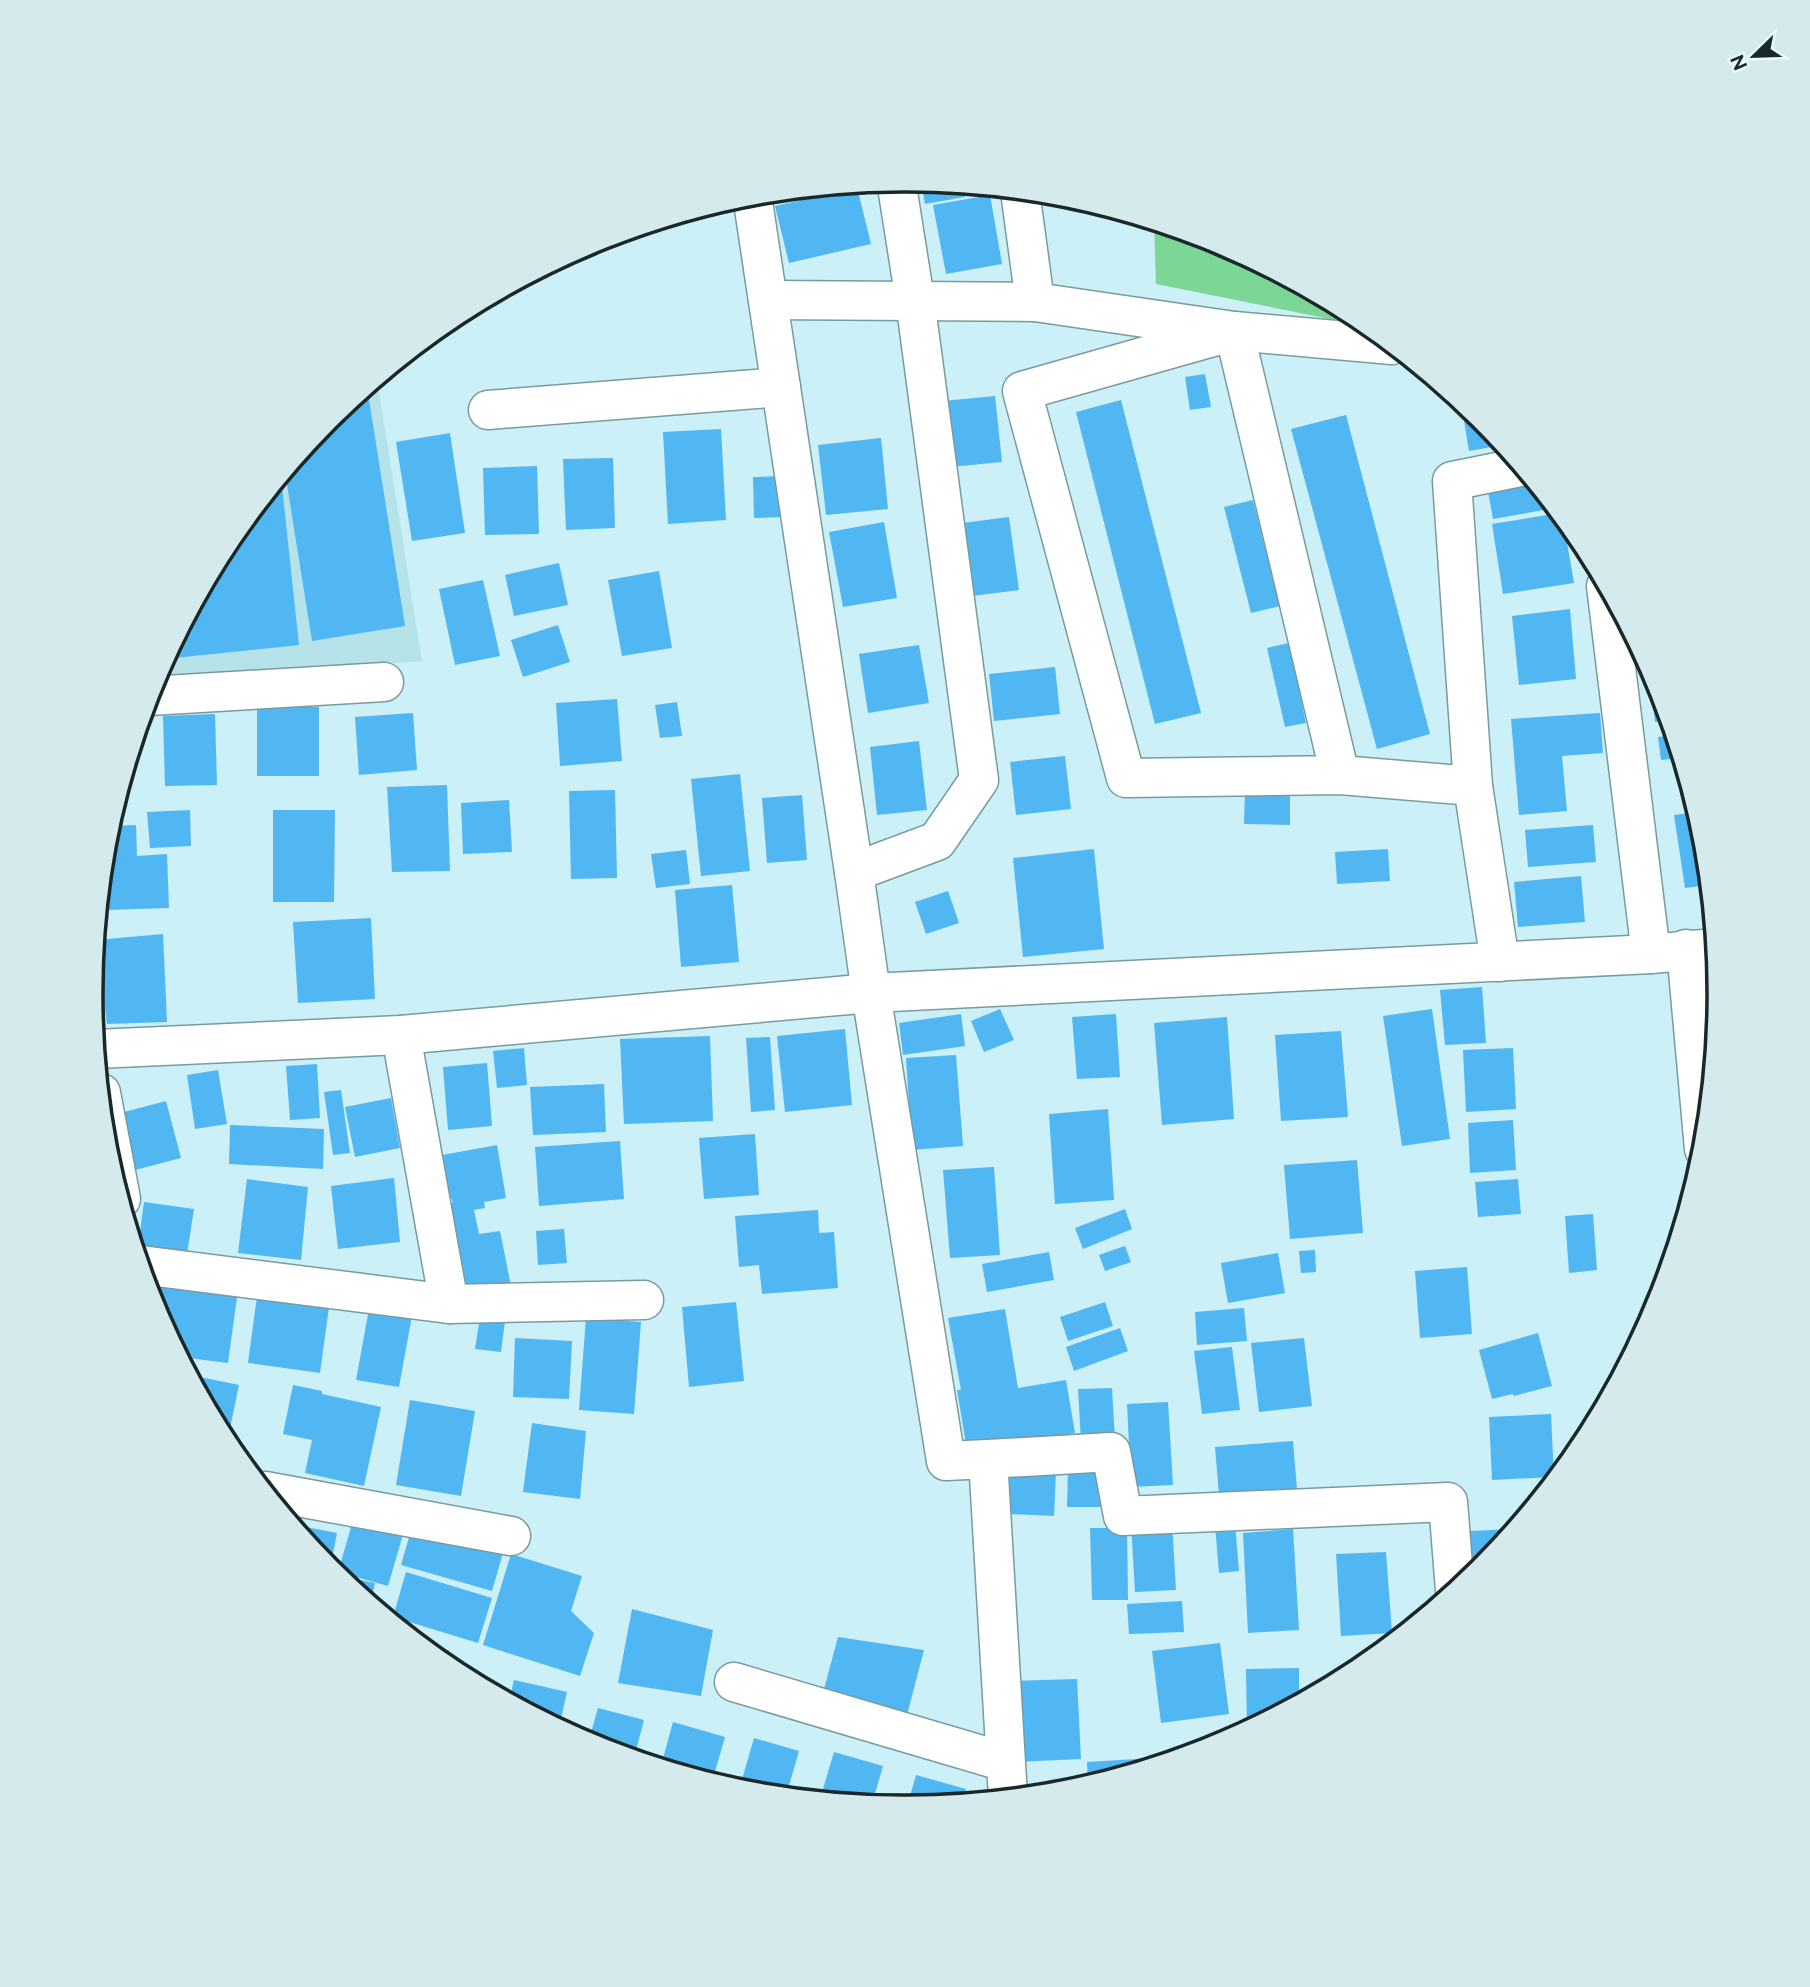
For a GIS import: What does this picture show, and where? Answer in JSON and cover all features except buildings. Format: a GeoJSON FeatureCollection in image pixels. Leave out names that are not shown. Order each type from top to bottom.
{"type":"FeatureCollection","features":[{"type":"Feature","properties":{"kind":"street"},"geometry":{"type":"LineString","coordinates":[[855,872],[937,841],[979,780],[899,192]]}},
{"type":"Feature","properties":{"kind":"street"},"geometry":{"type":"LineString","coordinates":[[1021,201],[1035,302]]}},
{"type":"Feature","properties":{"kind":"street"},"geometry":{"type":"LineString","coordinates":[[753,206],[855,872],[871,993],[946,1461],[1111,1451],[1123,1516],[1448,1502],[1454,1577]]}},
{"type":"Feature","properties":{"kind":"street"},"geometry":{"type":"LineString","coordinates":[[768,300],[1035,302],[1234,331],[1373,343]]}},
{"type":"Feature","properties":{"kind":"street"},"geometry":{"type":"LineString","coordinates":[[1234,331],[1340,775]]}},
{"type":"Feature","properties":{"kind":"street"},"geometry":{"type":"LineString","coordinates":[[1234,331],[1021,391],[1126,778],[1340,775],[1473,786]]}},
{"type":"Feature","properties":{"kind":"street"},"geometry":{"type":"LineString","coordinates":[[488,410],[781,387]]}},
{"type":"Feature","properties":{"kind":"street"},"geometry":{"type":"LineString","coordinates":[[1500,962],[1473,786],[1452,481],[1511,469]]}},
{"type":"Feature","properties":{"kind":"street"},"geometry":{"type":"LineString","coordinates":[[1613,619],[1684,950],[1699,1102]]}},
{"type":"Feature","properties":{"kind":"street"},"geometry":{"type":"LineString","coordinates":[[161,695],[384,682]]}},
{"type":"Feature","properties":{"kind":"street"},"geometry":{"type":"LineString","coordinates":[[105,1049],[401,1035],[871,993],[1500,962],[1684,950]]}},
{"type":"Feature","properties":{"kind":"street"},"geometry":{"type":"LineString","coordinates":[[401,1035],[449,1304]]}},
{"type":"Feature","properties":{"kind":"street"},"geometry":{"type":"LineString","coordinates":[[152,1266],[449,1304],[644,1300]]}},
{"type":"Feature","properties":{"kind":"street"},"geometry":{"type":"LineString","coordinates":[[734,1682],[1006,1780],[988,1459]]}},
{"type":"Feature","properties":{"kind":"street"},"geometry":{"type":"LineString","coordinates":[[278,1493],[511,1536]]}},
{"type":"Feature","properties":{"kind":"shaded area"},"geometry":{"type":"Polygon","coordinates":[[[379,389],[422,661],[166,682],[211,593],[238,548],[269,505],[302,465],[379,389]]]}},
{"type":"Feature","properties":{"kind":"green space"},"geometry":{"type":"Polygon","coordinates":[[[1154,231],[1260,274],[1341,321],[1156,284],[1154,231]]]}}]}
